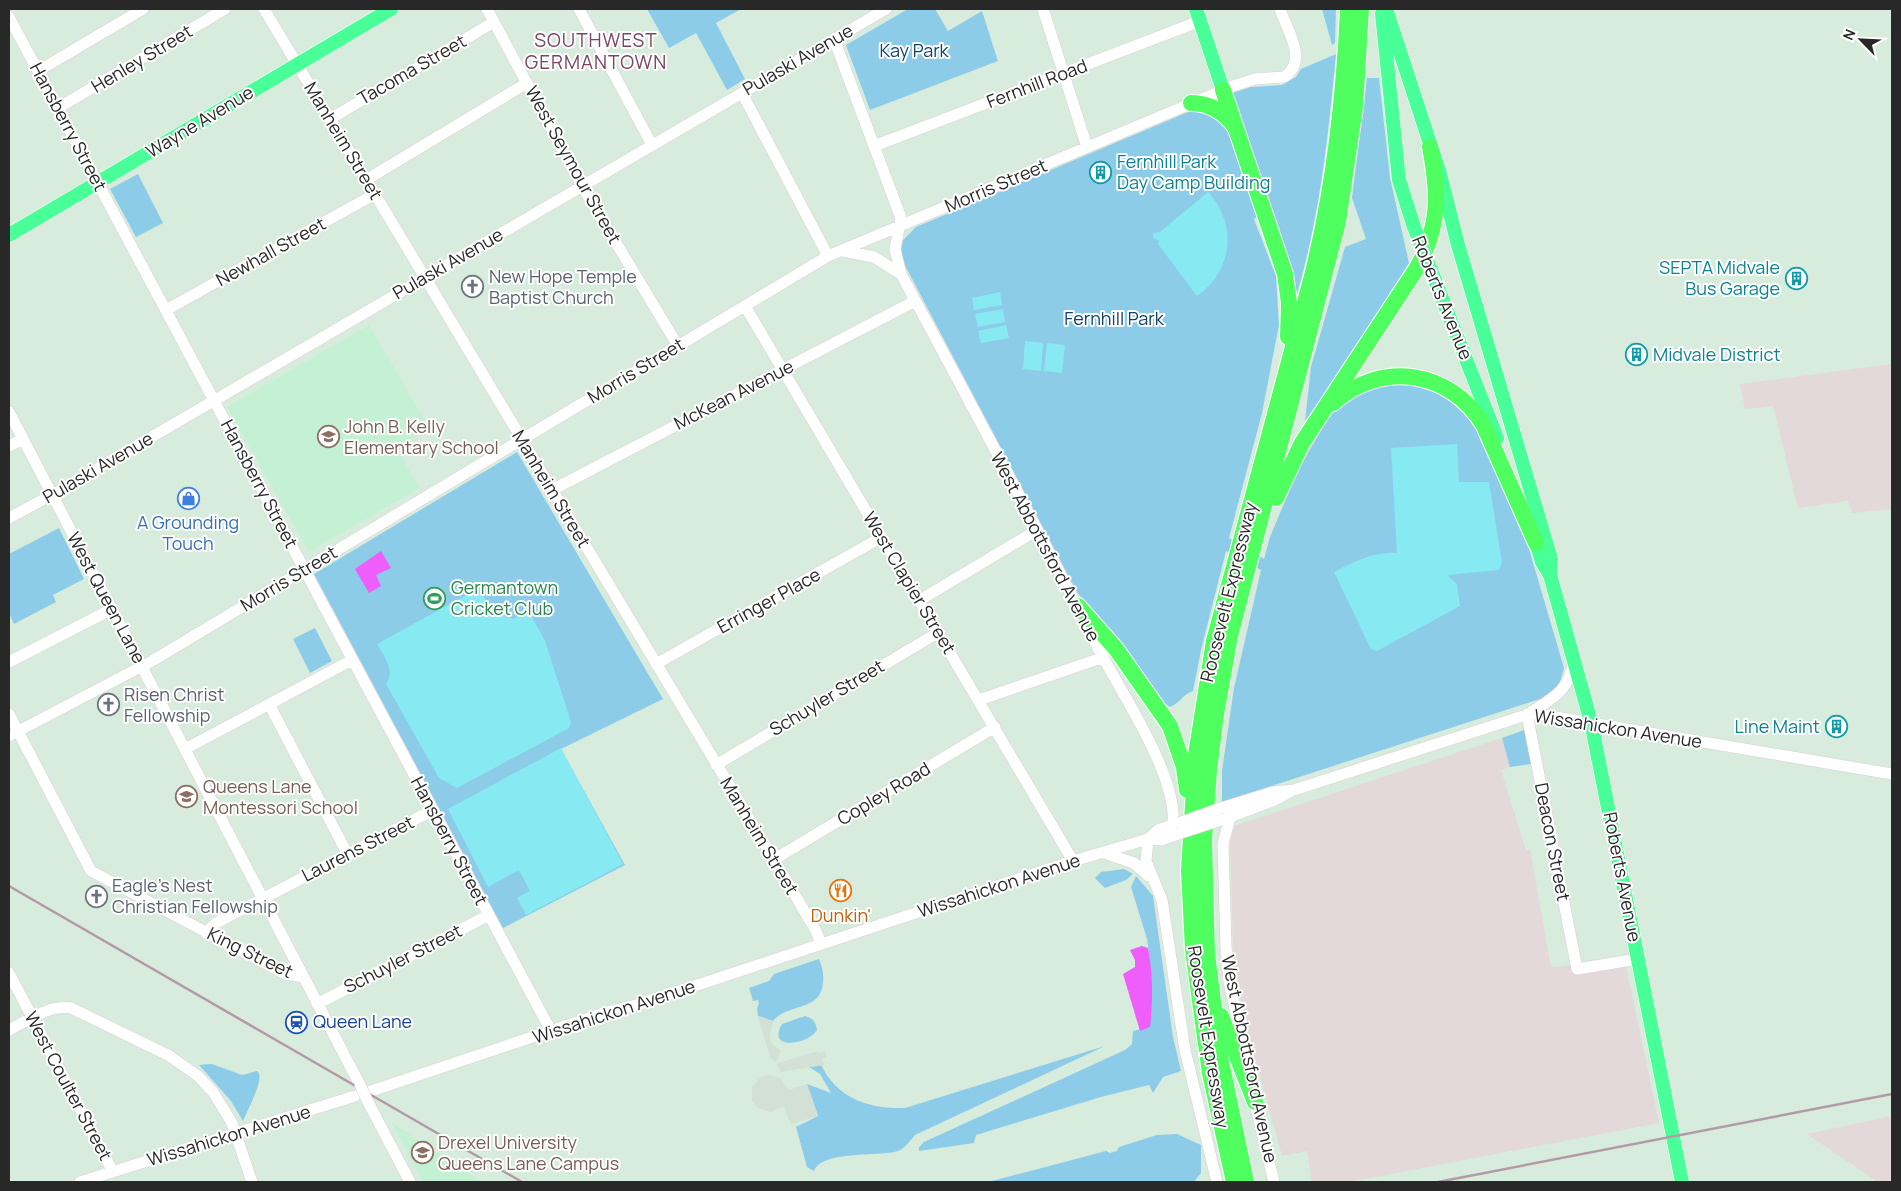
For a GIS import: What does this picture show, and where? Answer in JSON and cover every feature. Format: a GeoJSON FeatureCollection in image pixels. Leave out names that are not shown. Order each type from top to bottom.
{"type":"FeatureCollection","features":[{"type":"Feature","properties":{"kind":"highway","name":"Roosevelt Expressway"},"geometry":{"type":"LineString","coordinates":[[1234,1182],[1210,1073],[1196,977],[1190,890],[1192,812],[1199,726],[1214,641],[1319,248],[1332,179],[1343,95],[1348,9]]}},
{"type":"Feature","properties":{"kind":"highway","name":"Roosevelt Expressway"},"geometry":{"type":"LineString","coordinates":[[1246,1182],[1220,1057],[1210,981],[1204,868],[1209,771],[1225,660],[1338,222],[1355,107],[1361,9]]}},
{"type":"Feature","properties":{"kind":"highway"},"geometry":{"type":"LineString","coordinates":[[1223,90],[1280,258],[1288,288],[1290,316],[1284,383]]}},
{"type":"Feature","properties":{"kind":"highway"},"geometry":{"type":"LineString","coordinates":[[1191,103],[1204,104],[1219,111],[1235,127]]}},
{"type":"Feature","properties":{"kind":"highway"},"geometry":{"type":"LineString","coordinates":[[1252,552],[1288,469],[1319,417],[1417,268],[1427,248],[1434,224],[1437,197],[1430,148]]}},
{"type":"Feature","properties":{"kind":"highway"},"geometry":{"type":"LineString","coordinates":[[1319,417],[1337,399],[1356,386],[1380,378],[1421,378],[1449,389],[1465,401],[1484,426],[1536,543]]}},
{"type":"Feature","properties":{"kind":"highway"},"geometry":{"type":"LineString","coordinates":[[1078,606],[1104,635],[1164,716],[1175,736],[1184,767],[1192,812]]}},
{"type":"Feature","properties":{"kind":"highway"},"geometry":{"type":"LineString","coordinates":[[1104,657],[1128,666]]}},
{"type":"Feature","properties":{"kind":"highway"},"geometry":{"type":"LineString","coordinates":[[1210,981],[1234,1052],[1255,1102]]}},
{"type":"Feature","properties":{"kind":"main road","name":"Wayne Avenue"},"geometry":{"type":"LineString","coordinates":[[9,234],[391,9]]}},
{"type":"Feature","properties":{"kind":"main road","name":"Roberts Avenue"},"geometry":{"type":"LineString","coordinates":[[1381,9],[1399,180],[1414,227],[1524,505],[1542,562],[1550,575],[1591,722],[1682,1182]]}},
{"type":"Feature","properties":{"kind":"main road","name":"Roberts Avenue"},"geometry":{"type":"LineString","coordinates":[[1386,9],[1440,174],[1458,246],[1551,559],[1550,575]]}},
{"type":"Feature","properties":{"kind":"main road"},"geometry":{"type":"LineString","coordinates":[[1198,15],[1223,90]]}},
{"type":"Feature","properties":{"kind":"street"},"geometry":{"type":"LineString","coordinates":[[38,72],[143,9]]}},
{"type":"Feature","properties":{"kind":"street","name":"Henley Street"},"geometry":{"type":"LineString","coordinates":[[58,108],[225,9]]}},
{"type":"Feature","properties":{"kind":"street","name":"Manheim Street"},"geometry":{"type":"LineString","coordinates":[[264,9],[816,930],[821,944]]}},
{"type":"Feature","properties":{"kind":"street","name":"West Seymour Street"},"geometry":{"type":"LineString","coordinates":[[487,9],[582,186],[678,346]]}},
{"type":"Feature","properties":{"kind":"street"},"geometry":{"type":"LineString","coordinates":[[579,9],[652,145]]}},
{"type":"Feature","properties":{"kind":"street","name":"Pulaski Avenue"},"geometry":{"type":"LineString","coordinates":[[9,518],[886,9]]}},
{"type":"Feature","properties":{"kind":"street"},"geometry":{"type":"LineString","coordinates":[[1042,9],[1087,147]]}},
{"type":"Feature","properties":{"kind":"street","name":"Morris Street"},"geometry":{"type":"LineString","coordinates":[[13,734],[142,667],[828,256],[1223,90],[1248,81],[1280,79],[1292,70],[1296,54],[1280,9]]}},
{"type":"Feature","properties":{"kind":"street","name":"Fernhill Road"},"geometry":{"type":"LineString","coordinates":[[874,146],[1063,74],[1198,15]]}},
{"type":"Feature","properties":{"kind":"street","name":"Hansberry Street"},"geometry":{"type":"LineString","coordinates":[[9,16],[551,1031]]}},
{"type":"Feature","properties":{"kind":"street","name":"Tacoma Street"},"geometry":{"type":"LineString","coordinates":[[330,118],[494,22]]}},
{"type":"Feature","properties":{"kind":"street","name":"West Abbottsford Avenue"},"geometry":{"type":"LineString","coordinates":[[834,39],[901,218],[895,254],[901,274],[1078,606],[1160,767],[1173,806],[1176,827]]}},
{"type":"Feature","properties":{"kind":"street"},"geometry":{"type":"LineString","coordinates":[[366,180],[527,83]]}},
{"type":"Feature","properties":{"kind":"street"},"geometry":{"type":"LineString","coordinates":[[742,93],[828,256]]}},
{"type":"Feature","properties":{"kind":"street","name":"Newhall Street"},"geometry":{"type":"LineString","coordinates":[[166,310],[375,194]]}},
{"type":"Feature","properties":{"kind":"street"},"geometry":{"type":"LineString","coordinates":[[841,251],[874,258],[901,274]]}},
{"type":"Feature","properties":{"kind":"street","name":"McKean Avenue"},"geometry":{"type":"LineString","coordinates":[[552,490],[915,301]]}},
{"type":"Feature","properties":{"kind":"street","name":"West Clapier Street"},"geometry":{"type":"LineString","coordinates":[[745,306],[1073,861]]}},
{"type":"Feature","properties":{"kind":"street","name":"West Queen Lane"},"geometry":{"type":"LineString","coordinates":[[9,412],[410,1182]]}},
{"type":"Feature","properties":{"kind":"street"},"geometry":{"type":"LineString","coordinates":[[9,446],[23,439]]}},
{"type":"Feature","properties":{"kind":"street"},"geometry":{"type":"LineString","coordinates":[[920,600],[1037,530]]}},
{"type":"Feature","properties":{"kind":"street","name":"Erringer Place"},"geometry":{"type":"LineString","coordinates":[[656,664],[882,537]]}},
{"type":"Feature","properties":{"kind":"street"},"geometry":{"type":"LineString","coordinates":[[9,662],[112,609]]}},
{"type":"Feature","properties":{"kind":"street","name":"Schuyler Street"},"geometry":{"type":"LineString","coordinates":[[716,765],[938,632]]}},
{"type":"Feature","properties":{"kind":"street"},"geometry":{"type":"LineString","coordinates":[[978,700],[1104,657]]}},
{"type":"Feature","properties":{"kind":"street"},"geometry":{"type":"LineString","coordinates":[[185,749],[352,660]]}},
{"type":"Feature","properties":{"kind":"street"},"geometry":{"type":"LineString","coordinates":[[1527,714],[1560,694],[1569,679],[1574,660]]}},
{"type":"Feature","properties":{"kind":"street"},"geometry":{"type":"LineString","coordinates":[[269,704],[348,855]]}},
{"type":"Feature","properties":{"kind":"street"},"geometry":{"type":"LineString","coordinates":[[9,714],[13,734]]}},
{"type":"Feature","properties":{"kind":"street","name":"Wissahickon Avenue"},"geometry":{"type":"LineString","coordinates":[[80,1182],[364,1094],[607,1012],[640,1004],[1073,861],[1148,838],[1161,840],[1176,827],[1224,815],[1273,792],[1294,790],[1527,714],[1540,714],[1591,722],[1892,774]]}},
{"type":"Feature","properties":{"kind":"street","name":"Deacon Street"},"geometry":{"type":"LineString","coordinates":[[1527,714],[1578,969],[1638,959]]}},
{"type":"Feature","properties":{"kind":"street","name":"Copley Road"},"geometry":{"type":"LineString","coordinates":[[773,860],[995,727]]}},
{"type":"Feature","properties":{"kind":"street","name":"King Street"},"geometry":{"type":"LineString","coordinates":[[13,734],[91,871],[285,974],[304,977]]}},
{"type":"Feature","properties":{"kind":"street","name":"Laurens Street"},"geometry":{"type":"LineString","coordinates":[[206,932],[216,923],[433,810]]}},
{"type":"Feature","properties":{"kind":"street","name":"West Abbottsford Avenue"},"geometry":{"type":"LineString","coordinates":[[1224,815],[1226,947],[1229,980],[1274,1182]]}},
{"type":"Feature","properties":{"kind":"street"},"geometry":{"type":"LineString","coordinates":[[1148,838],[1146,861],[1162,900],[1185,1050],[1217,1182]]}},
{"type":"Feature","properties":{"kind":"street"},"geometry":{"type":"LineString","coordinates":[[1102,852],[1134,863],[1153,881]]}},
{"type":"Feature","properties":{"kind":"street","name":"Schuyler Street"},"geometry":{"type":"LineString","coordinates":[[317,1004],[489,915]]}},
{"type":"Feature","properties":{"kind":"street","name":"West Coulter Street"},"geometry":{"type":"LineString","coordinates":[[9,973],[114,1172]]}},
{"type":"Feature","properties":{"kind":"street"},"geometry":{"type":"LineString","coordinates":[[9,1030],[54,1008],[72,1008],[173,1058],[191,1070],[213,1092],[237,1134],[252,1182]]}},
{"type":"Feature","properties":{"kind":"shaded area"},"geometry":{"type":"Polygon","coordinates":[[[1208,192],[1218,205],[1224,218],[1227,232],[1227,247],[1224,261],[1218,274],[1209,286],[1197,296],[1158,244],[1159,241],[1153,238],[1153,233],[1160,232],[1208,192]]]}},
{"type":"Feature","properties":{"kind":"shaded area"},"geometry":{"type":"Polygon","coordinates":[[[1000,292],[1002,305],[974,310],[972,298],[1000,292]]]}},
{"type":"Feature","properties":{"kind":"shaded area"},"geometry":{"type":"Polygon","coordinates":[[[1003,309],[1005,322],[978,327],[975,314],[1003,309]]]}},
{"type":"Feature","properties":{"kind":"shaded area","name":"John B. Kelly Elementary School"},"geometry":{"type":"Polygon","coordinates":[[[369,325],[429,428],[396,447],[419,488],[309,552],[227,407],[369,325]]]}},
{"type":"Feature","properties":{"kind":"shaded area"},"geometry":{"type":"Polygon","coordinates":[[[1006,325],[1009,338],[981,343],[978,331],[1006,325]]]}},
{"type":"Feature","properties":{"kind":"shaded area"},"geometry":{"type":"Polygon","coordinates":[[[1025,341],[1043,343],[1041,371],[1023,369],[1025,341]]]}},
{"type":"Feature","properties":{"kind":"shaded area"},"geometry":{"type":"Polygon","coordinates":[[[1047,343],[1065,345],[1062,373],[1044,371],[1047,343]]]}},
{"type":"Feature","properties":{"kind":"shaded area"},"geometry":{"type":"Polygon","coordinates":[[[1892,364],[1892,509],[1852,513],[1848,501],[1798,508],[1773,406],[1745,409],[1740,384],[1892,364]]]}},
{"type":"Feature","properties":{"kind":"shaded area"},"geometry":{"type":"Polygon","coordinates":[[[1457,444],[1459,482],[1489,482],[1502,562],[1499,570],[1447,575],[1457,584],[1460,606],[1377,651],[1371,649],[1334,572],[1372,555],[1397,553],[1391,448],[1457,444]]]}},
{"type":"Feature","properties":{"kind":"shaded area"},"geometry":{"type":"Polygon","coordinates":[[[381,551],[391,568],[376,575],[381,586],[369,593],[355,569],[381,551]]]}},
{"type":"Feature","properties":{"kind":"shaded area"},"geometry":{"type":"Polygon","coordinates":[[[479,588],[493,613],[513,619],[528,610],[545,641],[571,722],[569,728],[457,788],[439,778],[386,684],[390,674],[388,664],[377,644],[479,588]]]}},
{"type":"Feature","properties":{"kind":"shaded area"},"geometry":{"type":"Polygon","coordinates":[[[1502,738],[1510,767],[1501,770],[1526,850],[1530,850],[1551,967],[1572,965],[1574,974],[1626,966],[1659,1123],[1349,1182],[1312,1182],[1307,1151],[1282,1156],[1242,1012],[1233,945],[1230,838],[1235,826],[1502,738]]]}},
{"type":"Feature","properties":{"kind":"shaded area"},"geometry":{"type":"Polygon","coordinates":[[[561,748],[623,864],[526,915],[517,898],[530,891],[519,870],[488,887],[448,809],[561,748]]]}},
{"type":"Feature","properties":{"kind":"shaded area"},"geometry":{"type":"Polygon","coordinates":[[[1142,946],[1148,948],[1152,977],[1152,997],[1150,1027],[1140,1031],[1123,974],[1135,967],[1135,960],[1130,950],[1142,946]]]}},
{"type":"Feature","properties":{"kind":"shaded area"},"geometry":{"type":"Polygon","coordinates":[[[758,1016],[773,1021],[769,1037],[772,1044],[781,1051],[776,1062],[770,1058],[758,1016]]]}},
{"type":"Feature","properties":{"kind":"shaded area"},"geometry":{"type":"Polygon","coordinates":[[[819,1051],[820,1053],[825,1051],[827,1056],[822,1058],[824,1065],[780,1072],[777,1063],[819,1051]]]}},
{"type":"Feature","properties":{"kind":"shaded area"},"geometry":{"type":"Polygon","coordinates":[[[770,1075],[780,1078],[789,1090],[807,1084],[818,1116],[791,1124],[783,1106],[771,1112],[758,1108],[752,1101],[752,1087],[761,1077],[770,1075]]]}},
{"type":"Feature","properties":{"kind":"shaded area"},"geometry":{"type":"Polygon","coordinates":[[[1892,1116],[1892,1182],[1878,1182],[1807,1134],[1892,1116]]]}},
{"type":"Feature","properties":{"kind":"shaded area","name":"Drexel University Queens Lane Campus"},"geometry":{"type":"Polygon","coordinates":[[[392,1123],[481,1182],[423,1182],[392,1123]]]}},
{"type":"Feature","properties":{"kind":"green space"},"geometry":{"type":"Polygon","coordinates":[[[647,9],[741,9],[716,23],[745,79],[727,90],[696,33],[669,48],[647,9]]]}},
{"type":"Feature","properties":{"kind":"green space","name":"Kay Park"},"geometry":{"type":"Polygon","coordinates":[[[908,9],[935,9],[948,31],[982,11],[998,61],[870,110],[846,45],[908,9]]]}},
{"type":"Feature","properties":{"kind":"green space"},"geometry":{"type":"Polygon","coordinates":[[[1322,9],[1336,9],[1335,43],[1332,45],[1322,9]]]}},
{"type":"Feature","properties":{"kind":"green space"},"geometry":{"type":"Polygon","coordinates":[[[1336,54],[1322,177],[1311,237],[1296,297],[1232,93],[1251,87],[1282,85],[1296,77],[1301,69],[1336,54]]]}},
{"type":"Feature","properties":{"kind":"green space"},"geometry":{"type":"Polygon","coordinates":[[[1367,78],[1379,78],[1390,178],[1409,263],[1327,394],[1305,421],[1311,367],[1345,247],[1366,239],[1352,198],[1367,78]]]}},
{"type":"Feature","properties":{"kind":"green space","name":"Fernhill Park"},"geometry":{"type":"Polygon","coordinates":[[[1199,109],[1225,121],[1258,216],[1254,219],[1276,276],[1279,325],[1262,413],[1229,538],[1264,559],[1270,537],[1299,468],[1330,415],[1366,386],[1419,381],[1468,409],[1524,532],[1564,668],[1559,686],[1546,697],[1222,802],[1222,771],[1234,688],[1261,570],[1226,551],[1201,650],[1193,691],[1170,707],[1160,700],[1077,592],[900,256],[903,240],[916,227],[1199,109]]]}},
{"type":"Feature","properties":{"kind":"green space"},"geometry":{"type":"Polygon","coordinates":[[[138,174],[163,223],[136,237],[110,189],[138,174]]]}},
{"type":"Feature","properties":{"kind":"green space","name":"Germantown Cricket Club"},"geometry":{"type":"Polygon","coordinates":[[[517,452],[663,699],[561,749],[625,865],[503,928],[314,574],[517,452]]]}},
{"type":"Feature","properties":{"kind":"green space"},"geometry":{"type":"Polygon","coordinates":[[[59,528],[84,579],[53,595],[56,602],[14,624],[9,613],[9,554],[59,528]]]}},
{"type":"Feature","properties":{"kind":"green space"},"geometry":{"type":"Polygon","coordinates":[[[315,628],[332,661],[310,673],[293,639],[315,628]]]}},
{"type":"Feature","properties":{"kind":"green space"},"geometry":{"type":"Polygon","coordinates":[[[1524,730],[1531,764],[1510,767],[1502,738],[1524,730]]]}},
{"type":"Feature","properties":{"kind":"green space"},"geometry":{"type":"Polygon","coordinates":[[[1124,869],[1133,874],[1126,880],[1105,888],[1095,878],[1101,872],[1124,869]]]}},
{"type":"Feature","properties":{"kind":"green space"},"geometry":{"type":"Polygon","coordinates":[[[1136,876],[1153,896],[1173,1037],[1181,1071],[1163,1077],[1153,1093],[1149,1085],[1101,1097],[976,1135],[974,1143],[919,1151],[919,1147],[924,1142],[1125,1050],[1132,1044],[1133,1031],[1150,1027],[1150,961],[1147,939],[1131,887],[1136,876]]]}},
{"type":"Feature","properties":{"kind":"green space"},"geometry":{"type":"Polygon","coordinates":[[[819,959],[823,979],[821,992],[817,998],[810,1003],[779,1015],[773,1021],[758,1016],[757,1009],[759,1003],[758,1000],[753,1001],[749,988],[769,981],[774,974],[819,959]]]}},
{"type":"Feature","properties":{"kind":"green space"},"geometry":{"type":"Polygon","coordinates":[[[805,1016],[812,1019],[816,1025],[817,1030],[812,1035],[798,1042],[790,1043],[784,1042],[779,1038],[782,1024],[805,1016]]]}},
{"type":"Feature","properties":{"kind":"green space"},"geometry":{"type":"Polygon","coordinates":[[[1105,1046],[915,1135],[898,1151],[839,1157],[819,1164],[814,1171],[807,1167],[796,1127],[818,1116],[807,1084],[831,1093],[820,1074],[809,1067],[821,1065],[836,1086],[856,1100],[879,1106],[905,1108],[1105,1046]]]}},
{"type":"Feature","properties":{"kind":"green space"},"geometry":{"type":"Polygon","coordinates":[[[212,1064],[242,1075],[257,1071],[259,1073],[257,1090],[243,1121],[231,1101],[199,1065],[212,1064]]]}},
{"type":"Feature","properties":{"kind":"green space"},"geometry":{"type":"Polygon","coordinates":[[[1177,1134],[1201,1145],[1201,1173],[1194,1182],[988,1182],[1106,1151],[1110,1153],[1117,1151],[1119,1147],[1157,1135],[1177,1134]]]}},
{"type":"Feature","properties":{"kind":"railway"},"geometry":{"type":"LineString","coordinates":[[9,886],[522,1182]]}},
{"type":"Feature","properties":{"kind":"railway"},"geometry":{"type":"LineString","coordinates":[[1438,1182],[1892,1094]]}},
{"type":"Feature","properties":{"kind":"place","name":"Fernhill Park Day Camp Building"},"geometry":{"type":"Point","coordinates":[1101,172]}},
{"type":"Feature","properties":{"kind":"place","name":"SEPTA Midvale Bus Garage"},"geometry":{"type":"Point","coordinates":[1796,278]}},
{"type":"Feature","properties":{"kind":"place","name":"New Hope Temple Baptist Church"},"geometry":{"type":"Point","coordinates":[473,287]}},
{"type":"Feature","properties":{"kind":"place","name":"Midvale District"},"geometry":{"type":"Point","coordinates":[1637,355]}},
{"type":"Feature","properties":{"kind":"place","name":"John B. Kelly Elementary School"},"geometry":{"type":"Point","coordinates":[328,437]}},
{"type":"Feature","properties":{"kind":"place","name":"A Grounding Touch"},"geometry":{"type":"Point","coordinates":[188,498]}},
{"type":"Feature","properties":{"kind":"place","name":"Germantown Cricket Club"},"geometry":{"type":"Point","coordinates":[435,598]}},
{"type":"Feature","properties":{"kind":"place","name":"Risen Christ Fellowship"},"geometry":{"type":"Point","coordinates":[108,705]}},
{"type":"Feature","properties":{"kind":"place","name":"Line Maint"},"geometry":{"type":"Point","coordinates":[1836,727]}},
{"type":"Feature","properties":{"kind":"place","name":"Queens Lane Montessori School"},"geometry":{"type":"Point","coordinates":[187,797]}},
{"type":"Feature","properties":{"kind":"place","name":"Dunkin'"},"geometry":{"type":"Point","coordinates":[841,891]}},
{"type":"Feature","properties":{"kind":"place","name":"Eagle's Nest Christian Fellowship"},"geometry":{"type":"Point","coordinates":[96,896]}},
{"type":"Feature","properties":{"kind":"place","name":"Queen Lane"},"geometry":{"type":"Point","coordinates":[297,1022]}},
{"type":"Feature","properties":{"kind":"place","name":"Drexel University Queens Lane Campus"},"geometry":{"type":"Point","coordinates":[422,1153]}},
{"type":"Feature","properties":{"kind":"district","name":"SOUTHWEST GERMANTOWN"},"geometry":{"type":"Point","coordinates":[596,51]}}]}
